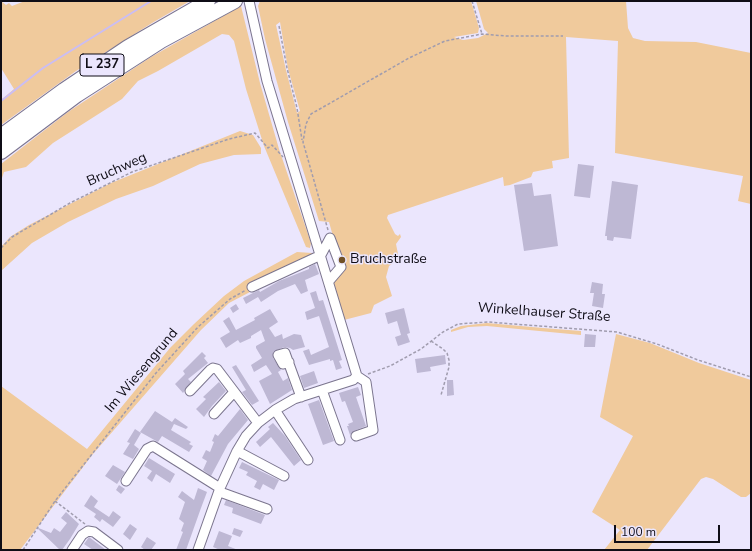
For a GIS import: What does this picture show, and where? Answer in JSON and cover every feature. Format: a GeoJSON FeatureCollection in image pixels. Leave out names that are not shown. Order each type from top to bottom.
{"type":"FeatureCollection","features":[{"type":"Feature","properties":{"kind":"highway","name":"L 237"},"geometry":{"type":"LineString","coordinates":[[1,136],[64,90],[122,51],[208,1]]}},
{"type":"Feature","properties":{"kind":"highway","name":"L 237"},"geometry":{"type":"LineString","coordinates":[[1,152],[77,95],[142,53],[211,13],[235,1]]}},
{"type":"Feature","properties":{"kind":"street"},"geometry":{"type":"LineString","coordinates":[[250,6],[267,81],[357,376],[366,382],[373,430],[356,436]]}},
{"type":"Feature","properties":{"kind":"street"},"geometry":{"type":"LineString","coordinates":[[252,287],[321,255],[330,238]]}},
{"type":"Feature","properties":{"kind":"street"},"geometry":{"type":"LineString","coordinates":[[329,281],[341,267],[330,238]]}},
{"type":"Feature","properties":{"kind":"street"},"geometry":{"type":"LineString","coordinates":[[289,362],[301,397]]}},
{"type":"Feature","properties":{"kind":"street"},"geometry":{"type":"LineString","coordinates":[[190,390],[213,368],[217,369],[258,423]]}},
{"type":"Feature","properties":{"kind":"street"},"geometry":{"type":"LineString","coordinates":[[198,550],[236,451],[246,436],[258,423],[275,410],[301,397],[353,380],[357,376]]}},
{"type":"Feature","properties":{"kind":"street"},"geometry":{"type":"LineString","coordinates":[[322,390],[340,440]]}},
{"type":"Feature","properties":{"kind":"street"},"geometry":{"type":"LineString","coordinates":[[214,414],[234,392]]}},
{"type":"Feature","properties":{"kind":"street"},"geometry":{"type":"LineString","coordinates":[[275,410],[308,460]]}},
{"type":"Feature","properties":{"kind":"street"},"geometry":{"type":"LineString","coordinates":[[126,481],[147,449],[153,446],[220,490],[267,509]]}},
{"type":"Feature","properties":{"kind":"street"},"geometry":{"type":"LineString","coordinates":[[236,451],[284,476]]}},
{"type":"Feature","properties":{"kind":"street"},"geometry":{"type":"LineString","coordinates":[[72,550],[82,535],[88,531],[94,532],[118,550]]}},
{"type":"Feature","properties":{"kind":"path"},"geometry":{"type":"LineString","coordinates":[[472,1],[482,34]]}},
{"type":"Feature","properties":{"kind":"path"},"geometry":{"type":"LineString","coordinates":[[279,26],[287,68],[298,108],[303,142],[330,238]]}},
{"type":"Feature","properties":{"kind":"path"},"geometry":{"type":"LineString","coordinates":[[303,142],[306,124],[311,114],[409,58],[445,41],[482,34],[506,36],[563,36]]}},
{"type":"Feature","properties":{"kind":"path","name":"Bruchweg"},"geometry":{"type":"LineString","coordinates":[[1,248],[12,238],[70,203],[132,172],[252,133],[258,136],[268,148],[272,145],[280,156],[291,157]]}},
{"type":"Feature","properties":{"kind":"path","name":"Im Wiesengrund"},"geometry":{"type":"LineString","coordinates":[[23,550],[55,501],[156,373],[198,327],[230,299],[252,287]]}},
{"type":"Feature","properties":{"kind":"path","name":"Winkelhauser Straße"},"geometry":{"type":"LineString","coordinates":[[357,376],[390,366],[421,349],[443,332],[458,324],[468,322],[488,322],[617,332],[657,344],[698,360],[751,377]]}},
{"type":"Feature","properties":{"kind":"path"},"geometry":{"type":"LineString","coordinates":[[431,341],[447,353],[449,360],[449,367],[441,395]]}},
{"type":"Feature","properties":{"kind":"path"},"geometry":{"type":"LineString","coordinates":[[55,501],[84,522],[88,531]]}},
{"type":"Feature","properties":{"kind":"shaded area"},"geometry":{"type":"Polygon","coordinates":[[[1,1],[6,5],[9,3],[12,6],[25,1],[190,1],[76,71],[1,125],[1,100],[14,89],[1,68],[1,1]]]}},
{"type":"Feature","properties":{"kind":"shaded area"},"geometry":{"type":"Polygon","coordinates":[[[260,1],[471,1],[479,28],[478,33],[454,37],[463,40],[478,38],[488,33],[484,29],[476,1],[626,1],[628,28],[633,38],[645,41],[696,42],[751,53],[751,204],[738,201],[743,176],[615,153],[618,41],[566,37],[569,158],[552,161],[553,168],[533,172],[531,177],[510,185],[504,186],[503,177],[388,215],[387,218],[395,234],[398,236],[400,234],[401,237],[396,244],[399,259],[389,266],[386,277],[392,296],[374,305],[371,313],[344,320],[332,282],[342,268],[329,222],[319,221],[288,122],[265,39],[258,6],[260,1]],[[280,22],[276,25],[297,113],[300,111],[288,69],[280,22]]]}},
{"type":"Feature","properties":{"kind":"shaded area"},"geometry":{"type":"Polygon","coordinates":[[[241,6],[260,83],[279,149],[311,243],[310,248],[306,247],[264,146],[246,89],[234,41],[229,35],[222,34],[138,81],[122,99],[53,143],[26,167],[4,172],[1,181],[1,164],[68,112],[151,57],[241,6]]]}},
{"type":"Feature","properties":{"kind":"shaded area"},"geometry":{"type":"Polygon","coordinates":[[[240,131],[253,135],[261,148],[261,154],[234,155],[200,164],[153,186],[116,199],[68,222],[32,243],[1,271],[1,247],[10,237],[29,225],[111,183],[240,131]]]}},
{"type":"Feature","properties":{"kind":"shaded area"},"geometry":{"type":"Polygon","coordinates":[[[297,252],[312,253],[313,256],[251,286],[250,292],[229,303],[201,330],[93,454],[20,550],[1,550],[1,386],[87,449],[170,348],[194,324],[224,296],[244,281],[297,252]]]}},
{"type":"Feature","properties":{"kind":"shaded area"},"geometry":{"type":"Polygon","coordinates":[[[487,323],[581,331],[581,335],[487,326],[468,327],[451,332],[451,330],[461,326],[487,323]]]}},
{"type":"Feature","properties":{"kind":"shaded area"},"geometry":{"type":"Polygon","coordinates":[[[616,334],[650,343],[699,363],[751,380],[751,493],[746,497],[741,497],[713,479],[706,477],[701,479],[647,550],[604,550],[620,530],[592,512],[633,436],[600,417],[616,334]]]}},
{"type":"Feature","properties":{"kind":"building"},"geometry":{"type":"Polygon","coordinates":[[[578,164],[594,166],[590,198],[574,196],[578,164]]]}},
{"type":"Feature","properties":{"kind":"building"},"geometry":{"type":"Polygon","coordinates":[[[612,181],[638,185],[631,239],[614,237],[613,241],[607,240],[607,236],[605,236],[612,181]]]}},
{"type":"Feature","properties":{"kind":"building"},"geometry":{"type":"Polygon","coordinates":[[[532,183],[534,196],[551,194],[558,246],[524,251],[514,185],[532,183]]]}},
{"type":"Feature","properties":{"kind":"building"},"geometry":{"type":"Polygon","coordinates":[[[315,264],[319,274],[305,280],[308,291],[301,294],[295,284],[278,291],[261,302],[258,297],[246,304],[243,298],[259,290],[260,292],[279,281],[309,269],[309,267],[315,264]]]}},
{"type":"Feature","properties":{"kind":"building"},"geometry":{"type":"Polygon","coordinates":[[[592,282],[603,284],[602,294],[605,294],[603,308],[592,306],[594,293],[590,293],[592,282]]]}},
{"type":"Feature","properties":{"kind":"building"},"geometry":{"type":"Polygon","coordinates":[[[316,291],[319,301],[323,300],[342,360],[339,361],[342,368],[336,370],[333,360],[330,361],[330,359],[309,365],[303,351],[309,349],[311,355],[329,347],[319,316],[307,320],[305,312],[315,308],[310,293],[316,291]]]}},
{"type":"Feature","properties":{"kind":"building"},"geometry":{"type":"Polygon","coordinates":[[[236,304],[239,309],[233,313],[230,308],[236,304]]]}},
{"type":"Feature","properties":{"kind":"building"},"geometry":{"type":"Polygon","coordinates":[[[404,308],[410,333],[407,334],[410,342],[398,346],[395,337],[401,335],[397,321],[388,324],[385,313],[404,308]]]}},
{"type":"Feature","properties":{"kind":"building"},"geometry":{"type":"Polygon","coordinates":[[[270,309],[278,322],[269,328],[275,337],[282,334],[283,339],[294,334],[301,335],[305,347],[293,350],[284,347],[273,352],[273,358],[281,370],[278,372],[283,381],[288,378],[292,390],[270,404],[259,381],[272,374],[266,365],[254,372],[251,365],[262,358],[256,348],[256,346],[265,341],[261,330],[251,336],[251,338],[240,343],[238,340],[226,348],[220,338],[230,332],[223,321],[229,317],[236,330],[255,320],[254,318],[270,309]]]}},
{"type":"Feature","properties":{"kind":"building"},"geometry":{"type":"Polygon","coordinates":[[[585,334],[596,335],[595,347],[584,347],[585,334]]]}},
{"type":"Feature","properties":{"kind":"building"},"geometry":{"type":"Polygon","coordinates":[[[202,352],[206,356],[204,358],[208,363],[188,379],[191,382],[183,393],[175,384],[185,374],[183,371],[202,352]]]}},
{"type":"Feature","properties":{"kind":"building"},"geometry":{"type":"Polygon","coordinates":[[[445,355],[446,364],[430,367],[431,371],[417,373],[415,359],[445,355]]]}},
{"type":"Feature","properties":{"kind":"building"},"geometry":{"type":"Polygon","coordinates":[[[236,365],[259,401],[252,405],[242,392],[246,390],[232,367],[236,365]]]}},
{"type":"Feature","properties":{"kind":"building"},"geometry":{"type":"Polygon","coordinates":[[[314,371],[318,383],[304,388],[300,376],[314,371]]]}},
{"type":"Feature","properties":{"kind":"building"},"geometry":{"type":"Polygon","coordinates":[[[447,380],[453,380],[454,395],[447,396],[447,380]]]}},
{"type":"Feature","properties":{"kind":"building"},"geometry":{"type":"Polygon","coordinates":[[[219,382],[226,391],[204,417],[196,409],[206,399],[203,397],[219,382]]]}},
{"type":"Feature","properties":{"kind":"building"},"geometry":{"type":"Polygon","coordinates":[[[358,387],[361,395],[356,397],[366,426],[354,431],[350,435],[347,426],[353,422],[345,401],[342,402],[339,393],[358,387]]]}},
{"type":"Feature","properties":{"kind":"building"},"geometry":{"type":"Polygon","coordinates":[[[319,400],[334,441],[323,445],[308,404],[319,400]]]}},
{"type":"Feature","properties":{"kind":"building"},"geometry":{"type":"Polygon","coordinates":[[[240,409],[248,420],[228,444],[211,476],[203,470],[207,461],[202,458],[206,450],[210,452],[215,434],[218,436],[240,409]]]}},
{"type":"Feature","properties":{"kind":"building"},"geometry":{"type":"Polygon","coordinates":[[[155,411],[172,422],[175,418],[188,427],[186,429],[174,424],[171,430],[191,442],[189,444],[193,446],[189,452],[162,436],[158,442],[140,432],[155,411]]]}},
{"type":"Feature","properties":{"kind":"building"},"geometry":{"type":"Polygon","coordinates":[[[273,423],[285,436],[301,460],[294,466],[271,437],[260,447],[256,442],[270,429],[268,427],[273,423]]]}},
{"type":"Feature","properties":{"kind":"building"},"geometry":{"type":"Polygon","coordinates":[[[135,429],[141,433],[134,445],[139,449],[133,459],[123,454],[130,443],[127,442],[135,429]]]}},
{"type":"Feature","properties":{"kind":"building"},"geometry":{"type":"Polygon","coordinates":[[[149,458],[175,474],[170,483],[156,474],[152,482],[147,478],[152,471],[144,466],[149,458]]]}},
{"type":"Feature","properties":{"kind":"building"},"geometry":{"type":"Polygon","coordinates":[[[242,462],[279,480],[274,490],[263,484],[260,490],[254,487],[257,481],[246,475],[248,472],[239,468],[242,462]]]}},
{"type":"Feature","properties":{"kind":"building"},"geometry":{"type":"Polygon","coordinates":[[[113,465],[125,472],[117,484],[105,476],[113,465]]]}},
{"type":"Feature","properties":{"kind":"building"},"geometry":{"type":"Polygon","coordinates":[[[119,485],[125,489],[121,494],[116,490],[119,485]]]}},
{"type":"Feature","properties":{"kind":"building"},"geometry":{"type":"Polygon","coordinates":[[[198,488],[207,492],[186,550],[176,550],[183,532],[181,531],[184,523],[179,519],[185,502],[178,497],[182,491],[194,500],[198,488]]]}},
{"type":"Feature","properties":{"kind":"building"},"geometry":{"type":"Polygon","coordinates":[[[91,495],[98,501],[94,507],[109,517],[113,511],[121,517],[113,527],[102,519],[100,522],[94,517],[96,514],[84,506],[91,495]]]}},
{"type":"Feature","properties":{"kind":"building"},"geometry":{"type":"Polygon","coordinates":[[[226,500],[265,515],[261,524],[232,513],[233,508],[224,505],[226,500]]]}},
{"type":"Feature","properties":{"kind":"building"},"geometry":{"type":"Polygon","coordinates":[[[66,512],[79,524],[62,550],[60,550],[36,527],[51,533],[54,528],[60,532],[67,523],[61,518],[66,512]]]}},
{"type":"Feature","properties":{"kind":"building"},"geometry":{"type":"Polygon","coordinates":[[[130,524],[137,529],[130,540],[123,534],[130,524]]]}},
{"type":"Feature","properties":{"kind":"building"},"geometry":{"type":"Polygon","coordinates":[[[234,528],[243,531],[240,537],[232,534],[234,528]]]}},
{"type":"Feature","properties":{"kind":"building"},"geometry":{"type":"Polygon","coordinates":[[[219,531],[232,536],[228,546],[238,550],[220,550],[213,547],[219,531]]]}},
{"type":"Feature","properties":{"kind":"building"},"geometry":{"type":"Polygon","coordinates":[[[89,537],[106,550],[93,550],[84,544],[89,537]]]}},
{"type":"Feature","properties":{"kind":"building"},"geometry":{"type":"Polygon","coordinates":[[[147,537],[156,543],[151,550],[145,550],[141,547],[147,537]]]}},
{"type":"Feature","properties":{"kind":"waterway"},"geometry":{"type":"LineString","coordinates":[[1,101],[43,68],[151,1]]}},
{"type":"Feature","properties":{"kind":"place","name":"Bruchstraße"},"geometry":{"type":"Point","coordinates":[342,260]}}]}
